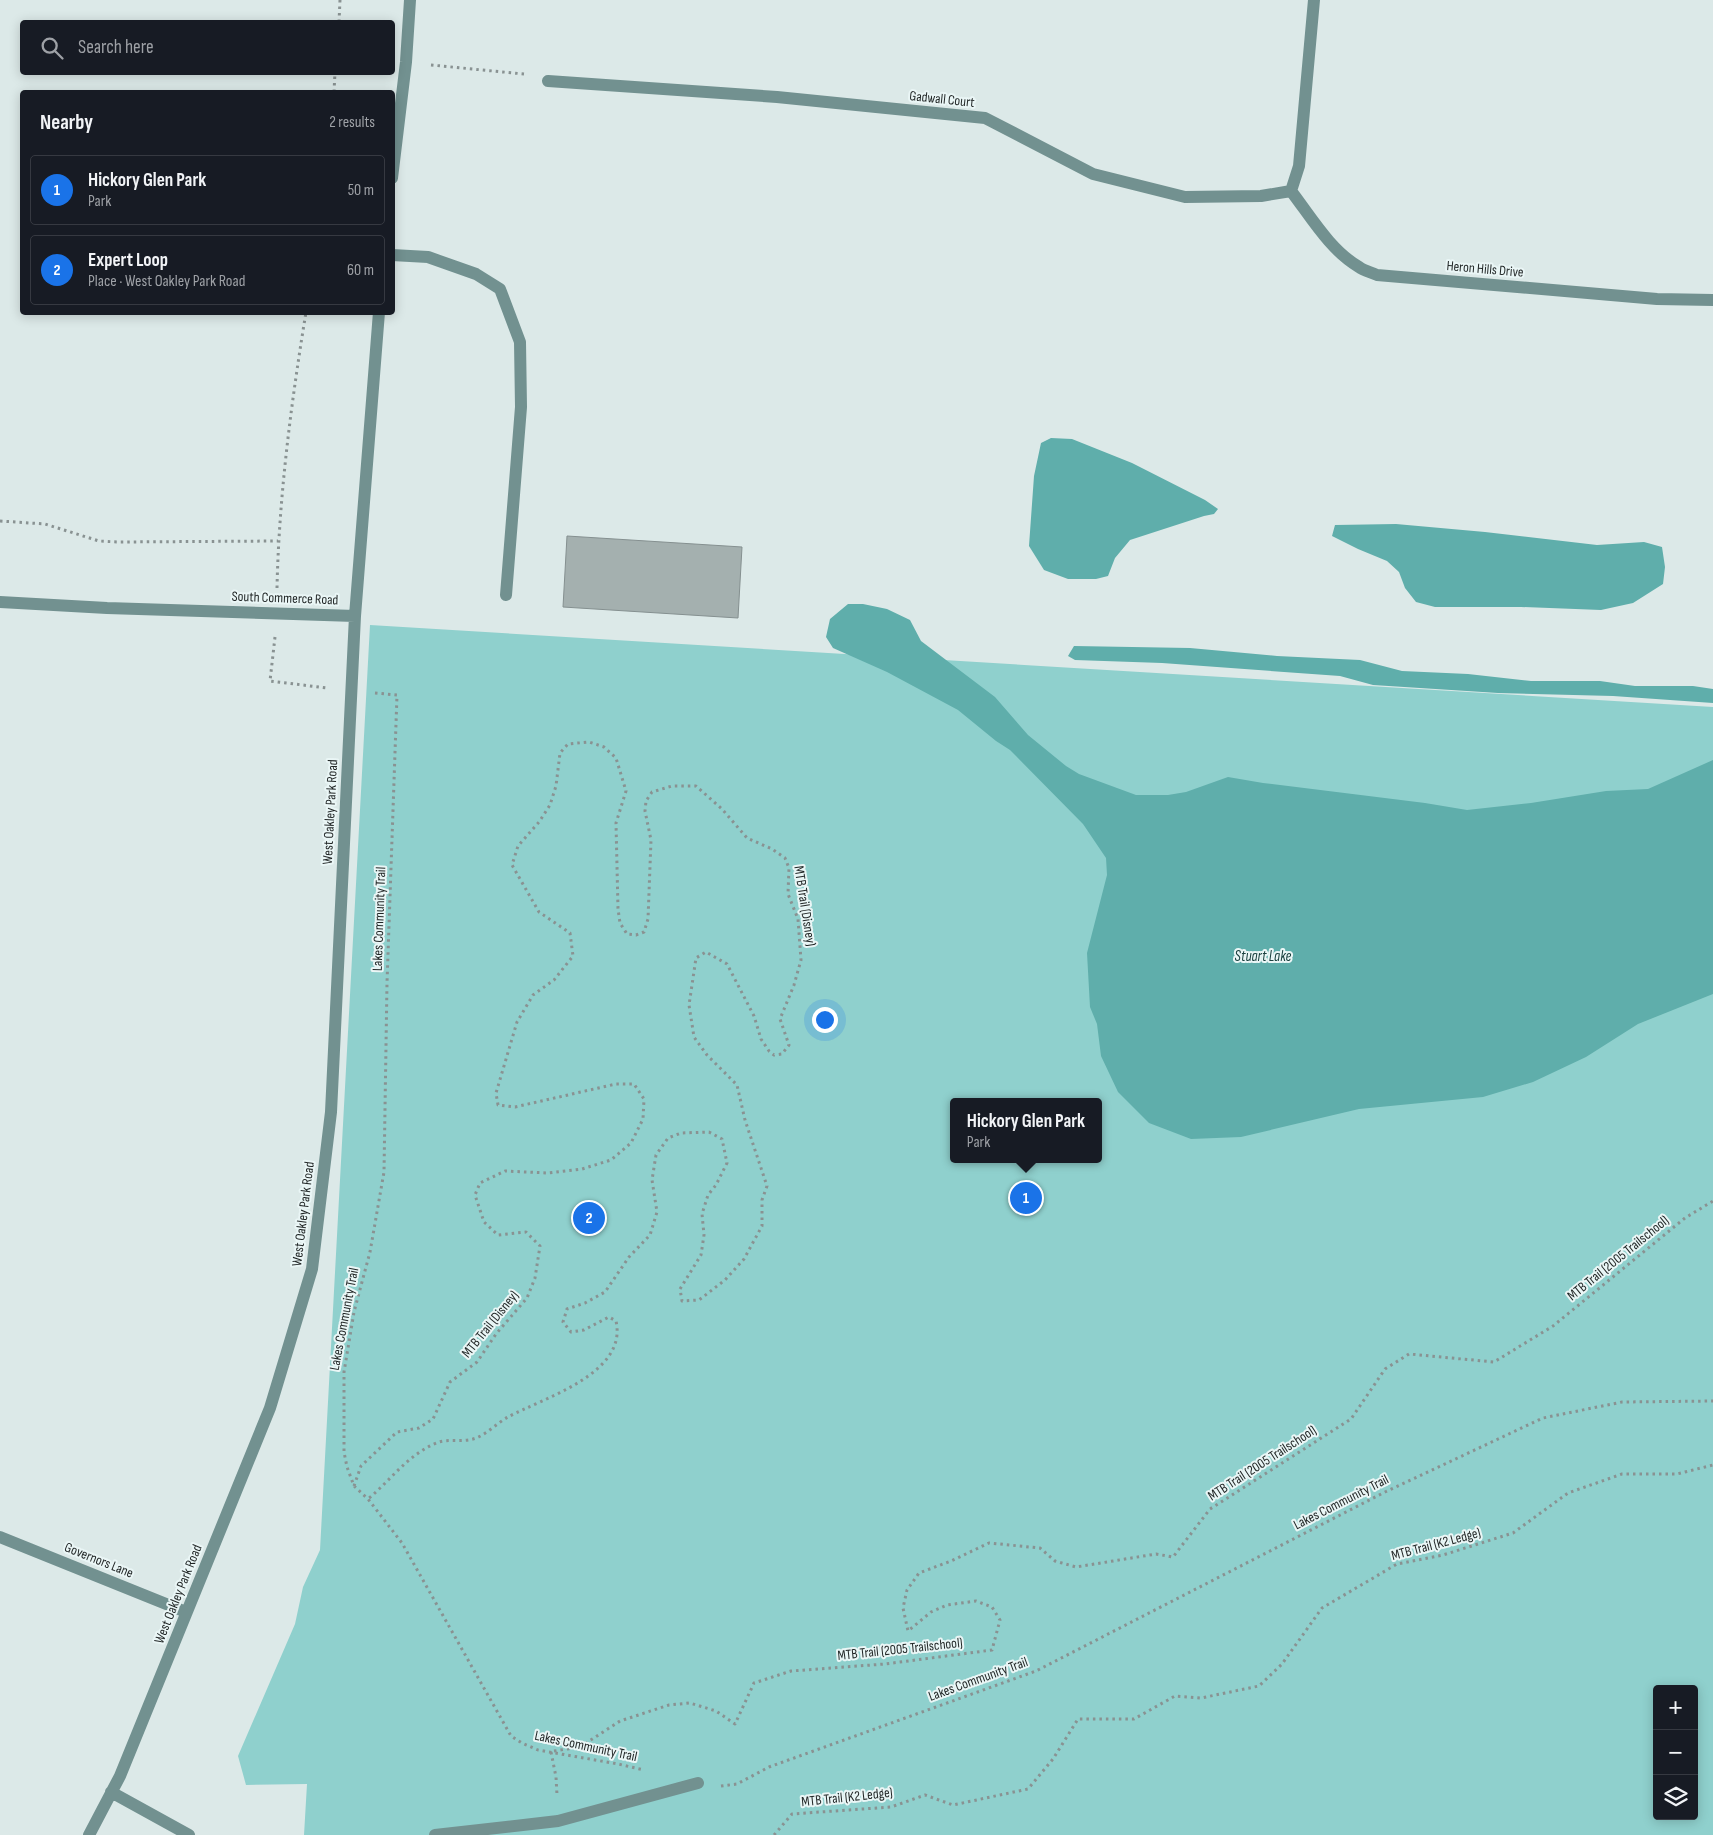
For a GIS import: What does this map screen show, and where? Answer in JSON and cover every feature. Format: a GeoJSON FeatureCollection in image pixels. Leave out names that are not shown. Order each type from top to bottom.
{"type":"FeatureCollection","features":[{"type":"Feature","properties":{"kind":"street"},"geometry":{"type":"LineString","coordinates":[[395,153],[406,62],[410,0]]}},
{"type":"Feature","properties":{"kind":"street"},"geometry":{"type":"LineString","coordinates":[[1291,191],[1299,166],[1314,0]]}},
{"type":"Feature","properties":{"kind":"street","name":"Gadwall Court"},"geometry":{"type":"LineString","coordinates":[[548,81],[778,97],[985,118],[1093,174],[1185,197],[1261,196],[1291,191]]}},
{"type":"Feature","properties":{"kind":"street","name":"Heron Hills Drive"},"geometry":{"type":"LineString","coordinates":[[1291,191],[1325,236],[1346,257],[1359,268],[1377,275],[1657,299],[1713,300]]}},
{"type":"Feature","properties":{"kind":"street"},"geometry":{"type":"LineString","coordinates":[[395,254],[428,257],[476,274],[500,289],[520,342],[521,407],[506,595]]}},
{"type":"Feature","properties":{"kind":"street","name":"South Commerce Road"},"geometry":{"type":"LineString","coordinates":[[0,602],[355,616],[379,315]]}},
{"type":"Feature","properties":{"kind":"street","name":"West Oakley Park Road"},"geometry":{"type":"LineString","coordinates":[[89,1835],[120,1776],[270,1408],[312,1270],[331,1112],[355,616]]}},
{"type":"Feature","properties":{"kind":"street","name":"Governors Lane"},"geometry":{"type":"LineString","coordinates":[[0,1537],[186,1612]]}},
{"type":"Feature","properties":{"kind":"street"},"geometry":{"type":"LineString","coordinates":[[435,1835],[558,1821],[698,1783]]}},
{"type":"Feature","properties":{"kind":"street"},"geometry":{"type":"LineString","coordinates":[[112,1792],[190,1835]]}},
{"type":"Feature","properties":{"kind":"path"},"geometry":{"type":"LineString","coordinates":[[340,0],[340,20]]}},
{"type":"Feature","properties":{"kind":"path"},"geometry":{"type":"LineString","coordinates":[[406,62],[542,76],[548,81]]}},
{"type":"Feature","properties":{"kind":"path"},"geometry":{"type":"LineString","coordinates":[[334,90],[336,75]]}},
{"type":"Feature","properties":{"kind":"path"},"geometry":{"type":"LineString","coordinates":[[306,315],[293,395],[278,541],[277,613],[270,682],[351,691]]}},
{"type":"Feature","properties":{"kind":"path"},"geometry":{"type":"LineString","coordinates":[[0,521],[45,524],[99,541],[278,541]]}},
{"type":"Feature","properties":{"kind":"path","name":"Lakes Community Trail"},"geometry":{"type":"LineString","coordinates":[[351,691],[397,695],[384,1172],[370,1252],[354,1312],[344,1372],[344,1452],[347,1467],[354,1486],[368,1499],[402,1543],[511,1736],[538,1750],[645,1770]]}},
{"type":"Feature","properties":{"kind":"path","name":"MTB Trail (Disney)"},"geometry":{"type":"LineString","coordinates":[[354,1486],[361,1466],[397,1432],[419,1428],[433,1419],[450,1382],[477,1362],[496,1334],[527,1298],[535,1278],[540,1246],[526,1232],[498,1235],[484,1222],[475,1195],[480,1183],[505,1172],[548,1173],[582,1169],[610,1160],[631,1142],[643,1119],[644,1099],[634,1084],[616,1084],[515,1107],[498,1105],[496,1093],[517,1022],[533,995],[554,980],[573,956],[570,933],[539,912],[512,865],[518,846],[539,822],[550,805],[556,786],[560,753],[568,744],[589,742],[604,747],[616,758],[626,791],[616,823],[618,909],[620,923],[626,934],[636,935],[644,932],[648,920],[651,840],[645,811],[646,801],[652,792],[672,786],[696,786],[722,809],[747,838],[772,848],[785,858],[789,868],[788,894],[798,920],[801,960],[794,985],[780,1019],[788,1045],[782,1054],[774,1055],[761,1039],[754,1016],[727,964],[706,952],[696,958],[689,1005],[694,1037],[707,1056],[737,1084],[745,1120],[767,1186],[762,1200],[762,1226],[744,1260],[725,1280],[699,1300],[682,1301],[680,1289],[701,1255],[704,1236],[702,1214],[708,1195],[716,1185],[727,1163],[722,1139],[709,1132],[681,1133],[668,1138],[656,1155],[652,1180],[657,1212],[650,1236],[629,1257],[605,1292],[585,1303],[567,1309],[563,1322],[571,1332],[584,1330],[610,1317],[616,1321],[619,1332],[612,1350],[601,1367],[563,1393],[508,1417],[474,1439],[439,1442],[423,1451],[407,1461],[385,1485],[368,1499]]}},
{"type":"Feature","properties":{"kind":"path","name":"MTB Trail (2005 Trailschool)"},"geometry":{"type":"LineString","coordinates":[[551,1752],[580,1747],[620,1721],[669,1705],[690,1703],[716,1711],[735,1724],[754,1683],[791,1671],[885,1664],[992,1650],[1000,1620],[992,1607],[976,1601],[939,1608],[931,1612],[908,1631],[902,1608],[907,1590],[919,1573],[951,1561],[989,1543],[1040,1548],[1055,1561],[1076,1567],[1156,1554],[1173,1556],[1210,1510],[1351,1419],[1385,1369],[1409,1354],[1494,1362],[1553,1326],[1685,1218],[1713,1201]]}},
{"type":"Feature","properties":{"kind":"path","name":"Lakes Community Trail"},"geometry":{"type":"LineString","coordinates":[[698,1783],[717,1786],[736,1784],[769,1766],[1036,1671],[1385,1492],[1543,1418],[1622,1402],[1713,1400]]}},
{"type":"Feature","properties":{"kind":"path","name":"MTB Trail (K2 Ledge)"},"geometry":{"type":"LineString","coordinates":[[774,1835],[792,1814],[891,1807],[925,1795],[953,1805],[1028,1789],[1053,1759],[1078,1719],[1134,1719],[1175,1696],[1201,1698],[1259,1686],[1282,1664],[1322,1608],[1397,1564],[1443,1555],[1513,1533],[1568,1493],[1622,1474],[1677,1474],[1713,1465]]}},
{"type":"Feature","properties":{"kind":"shaded area"},"geometry":{"type":"Polygon","coordinates":[[[370,625],[1713,707],[1713,1835],[304,1835],[307,1784],[246,1785],[238,1756],[295,1624],[303,1587],[320,1550],[370,625]]]}},
{"type":"Feature","properties":{"kind":"water"},"geometry":{"type":"Polygon","coordinates":[[[1051,438],[1072,439],[1132,463],[1205,500],[1218,509],[1214,514],[1130,540],[1115,558],[1108,576],[1096,579],[1068,579],[1044,570],[1029,546],[1034,476],[1041,443],[1051,438]]]}},
{"type":"Feature","properties":{"kind":"water"},"geometry":{"type":"Polygon","coordinates":[[[1396,524],[1597,545],[1644,542],[1662,547],[1665,567],[1663,584],[1633,603],[1601,610],[1521,607],[1435,607],[1416,602],[1405,588],[1399,572],[1387,561],[1332,536],[1335,525],[1396,524]]]}},
{"type":"Feature","properties":{"kind":"water","name":"Stuart Lake"},"geometry":{"type":"Polygon","coordinates":[[[848,604],[863,604],[887,609],[910,620],[921,641],[995,697],[1028,735],[1066,766],[1079,774],[1136,795],[1168,795],[1186,792],[1228,777],[1467,810],[1531,803],[1606,791],[1648,789],[1713,760],[1713,994],[1638,1024],[1586,1057],[1533,1082],[1483,1097],[1359,1109],[1241,1137],[1191,1139],[1149,1123],[1118,1092],[1101,1056],[1097,1024],[1090,1007],[1087,953],[1107,875],[1106,858],[1083,824],[1010,750],[958,710],[887,672],[833,648],[826,637],[830,619],[848,604]]]}},
{"type":"Feature","properties":{"kind":"water"},"geometry":{"type":"Polygon","coordinates":[[[1074,646],[1190,648],[1277,656],[1360,660],[1402,671],[1468,674],[1531,681],[1600,681],[1635,686],[1693,686],[1713,689],[1713,703],[1613,696],[1498,693],[1373,685],[1340,676],[1162,663],[1075,660],[1068,656],[1074,646]]]}},
{"type":"Feature","properties":{"kind":"building"},"geometry":{"type":"Polygon","coordinates":[[[567,536],[742,547],[738,618],[563,607],[567,536]]]}},
{"type":"Feature","properties":{"kind":"place","name":"Hickory Glen Park"},"geometry":{"type":"Point","coordinates":[1026,1198]}},
{"type":"Feature","properties":{"kind":"place","name":"Expert Loop"},"geometry":{"type":"Point","coordinates":[589,1218]}}]}
